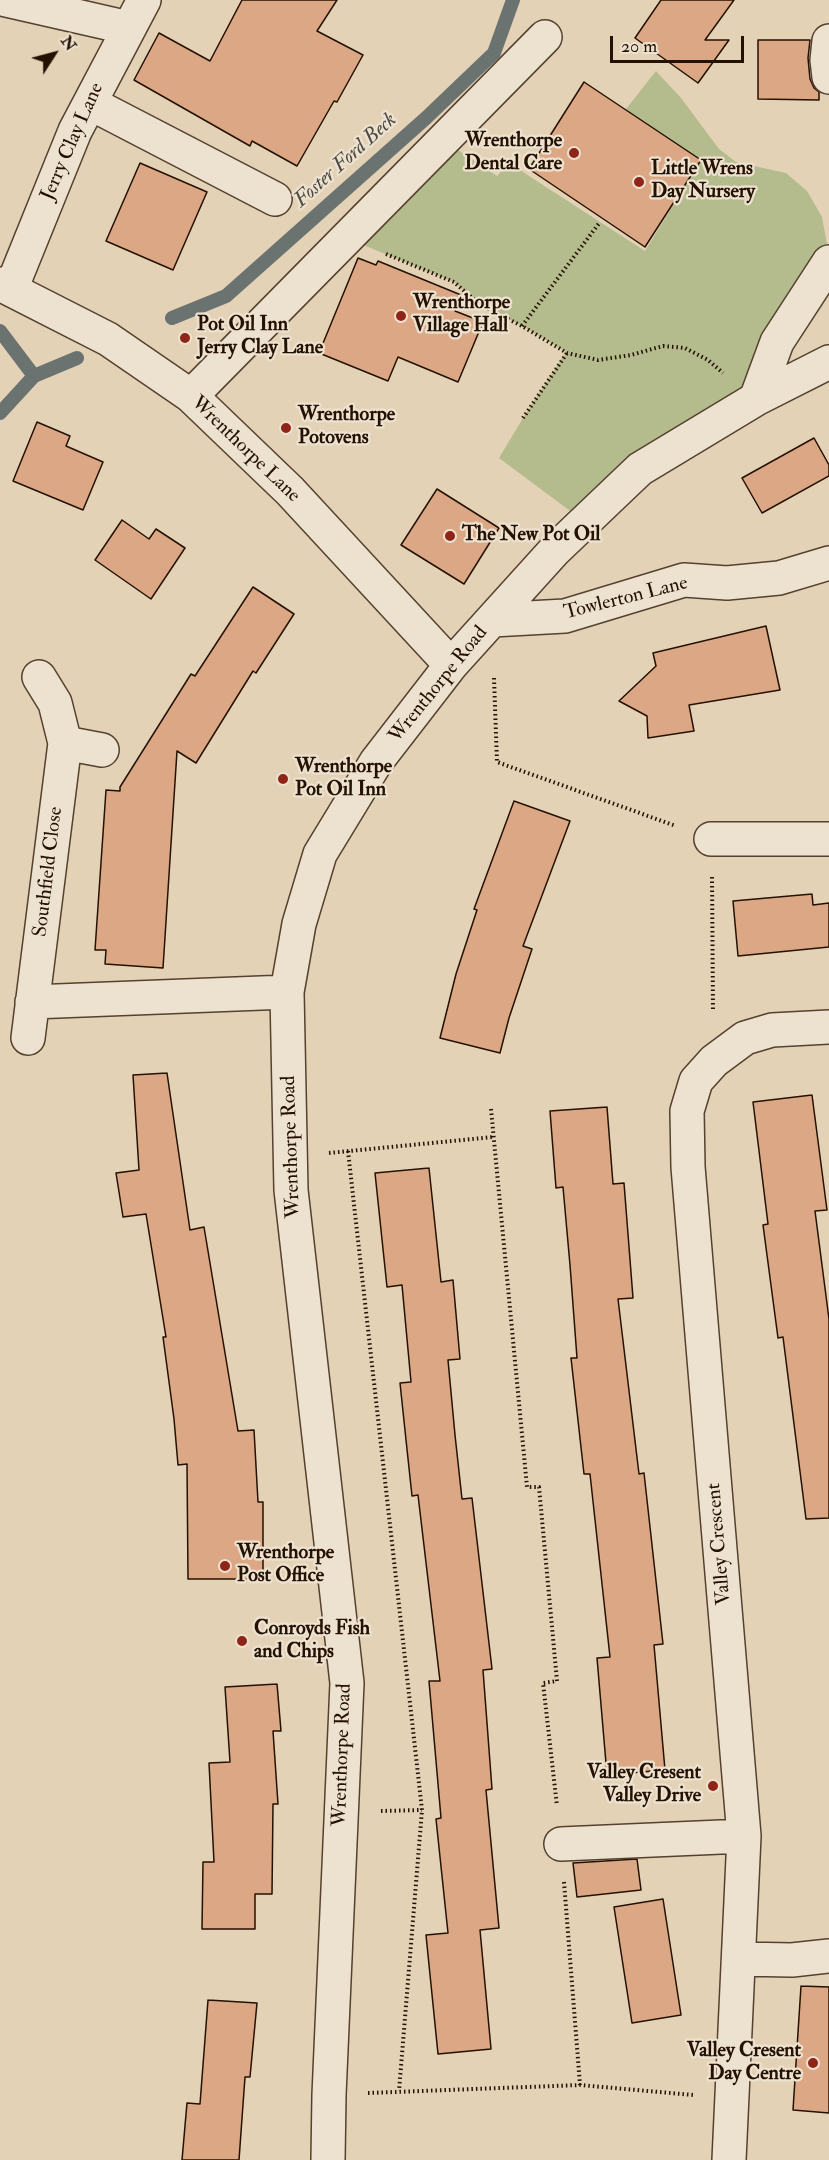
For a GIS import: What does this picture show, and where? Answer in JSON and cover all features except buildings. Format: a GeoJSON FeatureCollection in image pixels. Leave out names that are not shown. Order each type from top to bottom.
{"type":"FeatureCollection","features":[{"type":"Feature","properties":{"kind":"street"},"geometry":{"type":"LineString","coordinates":[[6,0],[136,14]]}},
{"type":"Feature","properties":{"kind":"street","name":"Jerry Clay Lane"},"geometry":{"type":"LineString","coordinates":[[5,286],[75,131],[136,14]]}},
{"type":"Feature","properties":{"kind":"street"},"geometry":{"type":"LineString","coordinates":[[191,396],[545,37]]}},
{"type":"Feature","properties":{"kind":"street"},"geometry":{"type":"LineString","coordinates":[[829,41],[827,60],[829,77]]}},
{"type":"Feature","properties":{"kind":"street"},"geometry":{"type":"LineString","coordinates":[[90,103],[275,199]]}},
{"type":"Feature","properties":{"kind":"street"},"geometry":{"type":"LineString","coordinates":[[756,399],[777,342],[829,262]]}},
{"type":"Feature","properties":{"kind":"street","name":"Wrenthorpe Lane"},"geometry":{"type":"LineString","coordinates":[[5,286],[108,339],[191,396],[290,491],[451,665]]}},
{"type":"Feature","properties":{"kind":"street","name":"Wrenthorpe Road"},"geometry":{"type":"LineString","coordinates":[[328,2160],[347,1683],[291,1190],[287,992],[299,924],[320,854],[376,762],[451,665],[555,550],[640,469],[756,399],[829,362]]}},
{"type":"Feature","properties":{"kind":"street","name":"Towlerton Lane"},"geometry":{"type":"LineString","coordinates":[[492,620],[565,616],[684,580],[727,583],[779,578],[829,563]]}},
{"type":"Feature","properties":{"kind":"street","name":"Southfield Close"},"geometry":{"type":"LineString","coordinates":[[28,1038],[65,743],[55,704],[39,677]]}},
{"type":"Feature","properties":{"kind":"street"},"geometry":{"type":"LineString","coordinates":[[65,743],[102,750]]}},
{"type":"Feature","properties":{"kind":"street"},"geometry":{"type":"LineString","coordinates":[[711,839],[829,838]]}},
{"type":"Feature","properties":{"kind":"street"},"geometry":{"type":"LineString","coordinates":[[32,1002],[287,992]]}},
{"type":"Feature","properties":{"kind":"street","name":"Valley Crescent"},"geometry":{"type":"LineString","coordinates":[[729,2160],[744,1836],[688,1167],[687,1111],[696,1081],[714,1061],[745,1038],[772,1030],[829,1027]]}},
{"type":"Feature","properties":{"kind":"street"},"geometry":{"type":"LineString","coordinates":[[561,1844],[744,1836]]}},
{"type":"Feature","properties":{"kind":"street"},"geometry":{"type":"LineString","coordinates":[[739,1959],[792,1960],[829,1956]]}},
{"type":"Feature","properties":{"kind":"path"},"geometry":{"type":"LineString","coordinates":[[522,326],[600,222]]}},
{"type":"Feature","properties":{"kind":"path"},"geometry":{"type":"LineString","coordinates":[[346,238],[454,282],[479,304],[567,353],[598,360],[631,355],[663,346],[685,348],[708,360],[756,399]]}},
{"type":"Feature","properties":{"kind":"path"},"geometry":{"type":"LineString","coordinates":[[523,418],[567,353]]}},
{"type":"Feature","properties":{"kind":"path"},"geometry":{"type":"LineString","coordinates":[[492,620],[497,762],[711,839],[714,1061]]}},
{"type":"Feature","properties":{"kind":"path"},"geometry":{"type":"LineString","coordinates":[[491,1109],[527,1487],[539,1487],[557,1681],[543,1683],[561,1844],[580,2085]]}},
{"type":"Feature","properties":{"kind":"path"},"geometry":{"type":"LineString","coordinates":[[291,1157],[493,1137]]}},
{"type":"Feature","properties":{"kind":"path"},"geometry":{"type":"LineString","coordinates":[[348,1151],[422,1810],[399,2091]]}},
{"type":"Feature","properties":{"kind":"path"},"geometry":{"type":"LineString","coordinates":[[329,2095],[580,2085],[732,2098]]}},
{"type":"Feature","properties":{"kind":"green space"},"geometry":{"type":"Polygon","coordinates":[[[656,71],[681,98],[719,149],[736,162],[786,173],[807,191],[822,217],[829,255],[756,399],[585,522],[499,458],[566,352],[479,304],[454,282],[346,238],[455,148],[497,176],[510,162],[645,251],[701,160],[633,117],[626,109],[656,71]]]}},
{"type":"Feature","properties":{"kind":"waterway","name":"Foster Ford Beck"},"geometry":{"type":"LineString","coordinates":[[172,318],[226,296],[426,118],[494,53],[513,0]]}},
{"type":"Feature","properties":{"kind":"waterway"},"geometry":{"type":"LineString","coordinates":[[0,331],[34,376]]}},
{"type":"Feature","properties":{"kind":"waterway","name":"Foster Ford Beck"},"geometry":{"type":"LineString","coordinates":[[0,413],[34,376],[77,358]]}},
{"type":"Feature","properties":{"kind":"place","name":"Wrenthorpe Dental Care"},"geometry":{"type":"Point","coordinates":[574,153]}},
{"type":"Feature","properties":{"kind":"place","name":"Little Wrens Day Nursery"},"geometry":{"type":"Point","coordinates":[639,182]}},
{"type":"Feature","properties":{"kind":"place","name":"Wrenthorpe Village Hall"},"geometry":{"type":"Point","coordinates":[401,316]}},
{"type":"Feature","properties":{"kind":"place","name":"Pot Oil Inn Jerry Clay Lane"},"geometry":{"type":"Point","coordinates":[185,338]}},
{"type":"Feature","properties":{"kind":"place","name":"Wrenthorpe Potovens"},"geometry":{"type":"Point","coordinates":[286,428]}},
{"type":"Feature","properties":{"kind":"place","name":"The New Pot Oil"},"geometry":{"type":"Point","coordinates":[450,536]}},
{"type":"Feature","properties":{"kind":"place","name":"Wrenthorpe Pot Oil Inn"},"geometry":{"type":"Point","coordinates":[283,779]}},
{"type":"Feature","properties":{"kind":"place","name":"Wrenthorpe Post Office"},"geometry":{"type":"Point","coordinates":[225,1566]}},
{"type":"Feature","properties":{"kind":"place","name":"Conroyds Fish and Chips"},"geometry":{"type":"Point","coordinates":[242,1641]}},
{"type":"Feature","properties":{"kind":"place","name":"Valley Cresent Valley Drive"},"geometry":{"type":"Point","coordinates":[713,1786]}},
{"type":"Feature","properties":{"kind":"place","name":"Valley Cresent Day Centre"},"geometry":{"type":"Point","coordinates":[813,2063]}}]}
